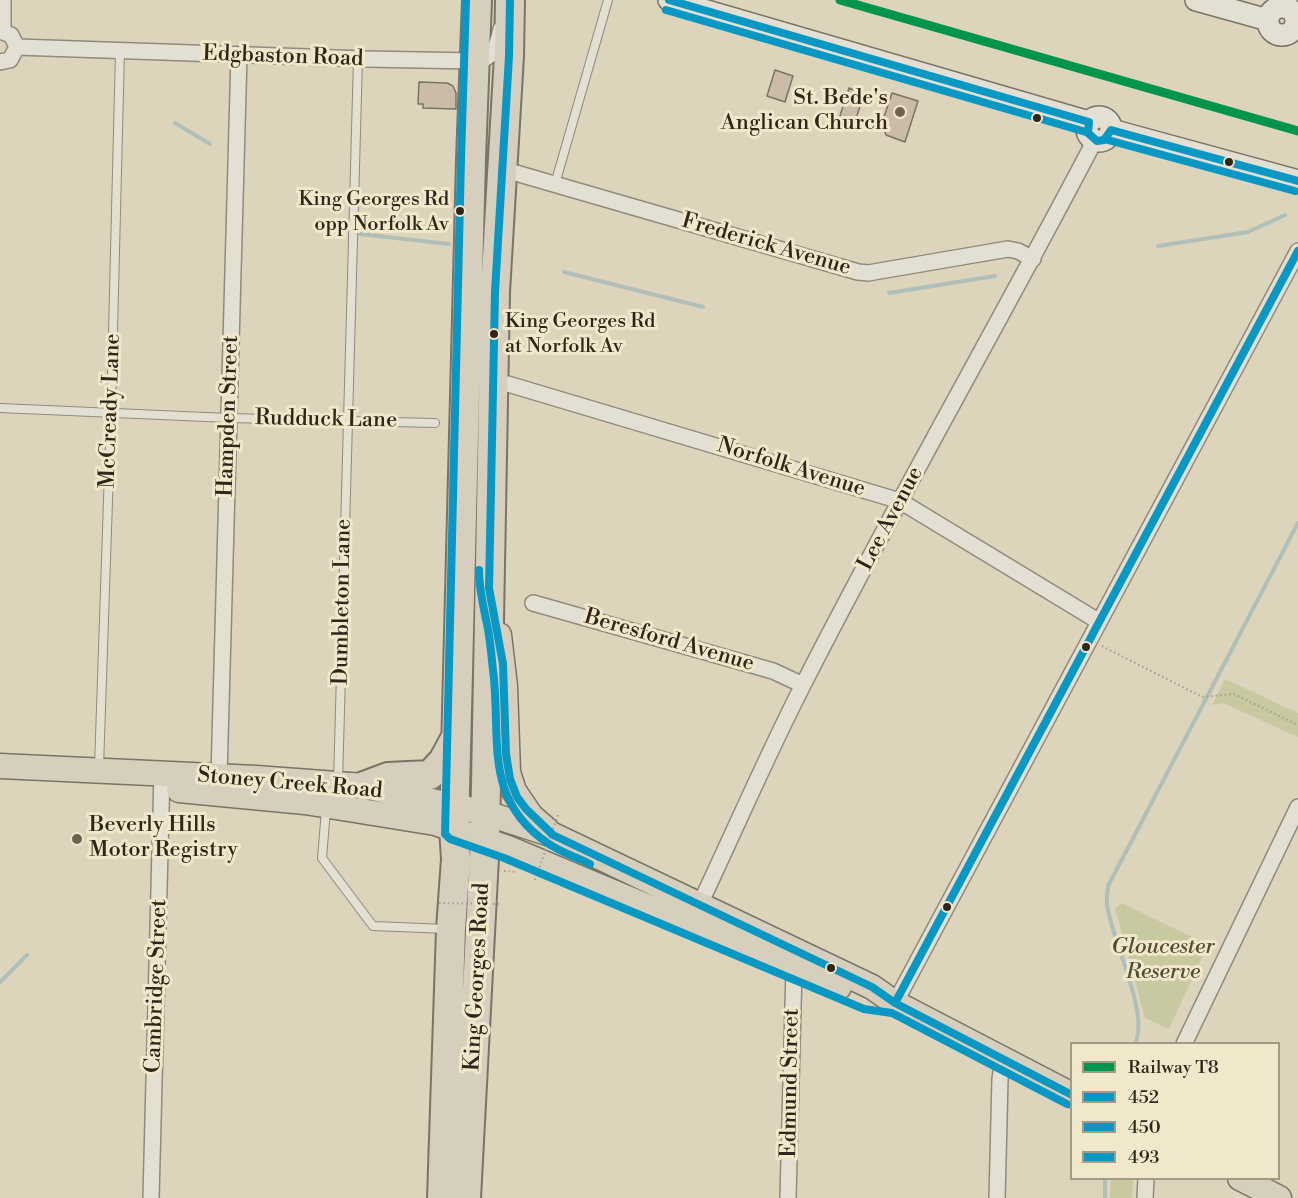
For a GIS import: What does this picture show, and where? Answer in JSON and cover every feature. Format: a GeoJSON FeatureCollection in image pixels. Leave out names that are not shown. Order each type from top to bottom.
{"type":"FeatureCollection","features":[{"type":"Feature","properties":{"kind":"highway","name":"King Georges Road"},"geometry":{"type":"LineString","coordinates":[[442,1198],[451,929],[456,859],[457,735],[477,0]]}},
{"type":"Feature","properties":{"kind":"highway","name":"King Georges Road"},"geometry":{"type":"LineString","coordinates":[[466,1198],[485,826],[495,292],[509,56],[508,0]]}},
{"type":"Feature","properties":{"kind":"highway"},"geometry":{"type":"LineString","coordinates":[[351,785],[388,777],[430,775],[443,761],[457,735]]}},
{"type":"Feature","properties":{"kind":"main road"},"geometry":{"type":"LineString","coordinates":[[489,588],[498,628],[505,686],[508,772],[514,791],[531,816],[555,825]]}},
{"type":"Feature","properties":{"kind":"main road","name":"Stoney Creek Road"},"geometry":{"type":"LineString","coordinates":[[0,766],[98,770],[435,823],[455,817]]}},
{"type":"Feature","properties":{"kind":"main road","name":"Stoney Creek Road"},"geometry":{"type":"LineString","coordinates":[[0,778],[162,781],[219,776],[351,785],[485,826],[794,969],[868,999],[895,1003]]}},
{"type":"Feature","properties":{"kind":"main road","name":"Stoney Creek Road"},"geometry":{"type":"LineString","coordinates":[[485,826],[555,825],[700,904],[872,987],[895,1003],[1070,1094]]}},
{"type":"Feature","properties":{"kind":"main road"},"geometry":{"type":"LineString","coordinates":[[1242,1180],[1279,1198]]}},
{"type":"Feature","properties":{"kind":"street"},"geometry":{"type":"LineString","coordinates":[[0,79],[0,62],[10,60],[17,47],[11,35],[1,31],[3,0]]}},
{"type":"Feature","properties":{"kind":"street"},"geometry":{"type":"LineString","coordinates":[[474,60],[486,59],[495,49],[508,0]]}},
{"type":"Feature","properties":{"kind":"street"},"geometry":{"type":"LineString","coordinates":[[669,0],[1098,130],[1298,181]]}},
{"type":"Feature","properties":{"kind":"street"},"geometry":{"type":"LineString","coordinates":[[1196,0],[1268,20],[1274,10],[1292,15]]}},
{"type":"Feature","properties":{"kind":"street","name":"Edgbaston Road"},"geometry":{"type":"LineString","coordinates":[[17,47],[358,59],[474,60]]}},
{"type":"Feature","properties":{"kind":"street","name":"Hampden Street"},"geometry":{"type":"LineString","coordinates":[[219,776],[239,55]]}},
{"type":"Feature","properties":{"kind":"street","name":"Lee Avenue"},"geometry":{"type":"LineString","coordinates":[[700,904],[803,685],[900,501],[1033,259],[1098,130]]}},
{"type":"Feature","properties":{"kind":"street","name":"Frederick Avenue"},"geometry":{"type":"LineString","coordinates":[[502,169],[862,273],[1008,249],[1018,251],[1033,259]]}},
{"type":"Feature","properties":{"kind":"street"},"geometry":{"type":"LineString","coordinates":[[895,1003],[1298,251]]}},
{"type":"Feature","properties":{"kind":"street","name":"Norfolk Avenue"},"geometry":{"type":"LineString","coordinates":[[493,384],[508,384],[900,501],[1098,621]]}},
{"type":"Feature","properties":{"kind":"street","name":"Beresford Avenue"},"geometry":{"type":"LineString","coordinates":[[533,603],[773,671],[803,685]]}},
{"type":"Feature","properties":{"kind":"street","name":"Cambridge Street"},"geometry":{"type":"LineString","coordinates":[[151,1198],[162,781]]}},
{"type":"Feature","properties":{"kind":"street"},"geometry":{"type":"LineString","coordinates":[[1185,1042],[1298,807]]}},
{"type":"Feature","properties":{"kind":"street","name":"Edmund Street"},"geometry":{"type":"LineString","coordinates":[[788,1198],[794,969]]}},
{"type":"Feature","properties":{"kind":"street"},"geometry":{"type":"LineString","coordinates":[[997,1198],[1000,1079],[1003,1060]]}},
{"type":"Feature","properties":{"kind":"street"},"geometry":{"type":"LineString","coordinates":[[1145,1198],[1146,1180]]}},
{"type":"Feature","properties":{"kind":"lane"},"geometry":{"type":"LineString","coordinates":[[555,184],[608,0]]}},
{"type":"Feature","properties":{"kind":"lane","name":"McCready Lane"},"geometry":{"type":"LineString","coordinates":[[98,770],[111,412],[120,51]]}},
{"type":"Feature","properties":{"kind":"lane","name":"Dumbleton Lane"},"geometry":{"type":"LineString","coordinates":[[351,785],[347,420],[358,59]]}},
{"type":"Feature","properties":{"kind":"lane","name":"Rudduck Lane"},"geometry":{"type":"LineString","coordinates":[[0,408],[229,418],[435,423]]}},
{"type":"Feature","properties":{"kind":"lane"},"geometry":{"type":"LineString","coordinates":[[327,805],[322,858],[373,926],[451,929]]}},
{"type":"Feature","properties":{"kind":"path"},"geometry":{"type":"LineString","coordinates":[[1098,621],[1099,645],[1202,697],[1234,694],[1298,725]]}},
{"type":"Feature","properties":{"kind":"path"},"geometry":{"type":"LineString","coordinates":[[535,880],[555,825]]}},
{"type":"Feature","properties":{"kind":"path"},"geometry":{"type":"LineString","coordinates":[[501,870],[515,872]]}},
{"type":"Feature","properties":{"kind":"path"},"geometry":{"type":"LineString","coordinates":[[439,903],[500,904]]}},
{"type":"Feature","properties":{"kind":"green space"},"geometry":{"type":"Polygon","coordinates":[[[1225,679],[1298,713],[1298,737],[1223,703],[1212,705],[1225,679]]]}},
{"type":"Feature","properties":{"kind":"green space","name":"Gloucester Reserve"},"geometry":{"type":"Polygon","coordinates":[[[1122,903],[1208,945],[1169,1029],[1145,1018],[1115,908],[1122,903]]]}},
{"type":"Feature","properties":{"kind":"green space"},"geometry":{"type":"Polygon","coordinates":[[[1111,1180],[1133,1180],[1132,1198],[1110,1198],[1111,1180]]]}},
{"type":"Feature","properties":{"kind":"building"},"geometry":{"type":"Polygon","coordinates":[[[775,70],[793,76],[785,102],[767,96],[775,70]]]}},
{"type":"Feature","properties":{"kind":"building"},"geometry":{"type":"Polygon","coordinates":[[[419,82],[447,83],[453,86],[456,93],[456,109],[423,108],[423,104],[418,104],[419,82]]]}},
{"type":"Feature","properties":{"kind":"building"},"geometry":{"type":"Polygon","coordinates":[[[849,88],[864,94],[852,131],[837,125],[849,88]]]}},
{"type":"Feature","properties":{"kind":"building","name":"St. Bede's Anglican Church"},"geometry":{"type":"Polygon","coordinates":[[[892,93],[918,101],[905,142],[886,135],[882,123],[892,93]]]}},
{"type":"Feature","properties":{"kind":"waterway"},"geometry":{"type":"LineString","coordinates":[[175,123],[210,144]]}},
{"type":"Feature","properties":{"kind":"waterway"},"geometry":{"type":"LineString","coordinates":[[1158,246],[1248,232],[1285,215]]}},
{"type":"Feature","properties":{"kind":"waterway"},"geometry":{"type":"LineString","coordinates":[[360,234],[449,244]]}},
{"type":"Feature","properties":{"kind":"waterway"},"geometry":{"type":"LineString","coordinates":[[564,272],[703,307]]}},
{"type":"Feature","properties":{"kind":"waterway"},"geometry":{"type":"LineString","coordinates":[[889,293],[995,276]]}},
{"type":"Feature","properties":{"kind":"waterway"},"geometry":{"type":"LineString","coordinates":[[1135,1042],[1138,1014],[1110,919],[1107,902],[1108,886],[1298,523]]}},
{"type":"Feature","properties":{"kind":"waterway"},"geometry":{"type":"LineString","coordinates":[[0,982],[27,955]]}},
{"type":"Feature","properties":{"kind":"waterway"},"geometry":{"type":"LineString","coordinates":[[1105,1180],[1105,1198]]}},
{"type":"Feature","properties":{"kind":"rail line","name":"T8"},"geometry":{"type":"LineString","coordinates":[[840,0],[1298,131]]}},
{"type":"Feature","properties":{"kind":"transit line","name":"450"},"geometry":{"type":"LineString","coordinates":[[466,0],[445,834],[450,839],[504,858],[864,1009],[892,1013],[1067,1104]]}},
{"type":"Feature","properties":{"kind":"transit line","name":"452"},"geometry":{"type":"LineString","coordinates":[[510,0],[509,56],[495,292],[489,588],[503,664],[506,754],[510,779],[517,797],[553,835],[872,987],[895,1003],[1070,1094]]}},
{"type":"Feature","properties":{"kind":"transit line","name":"452"},"geometry":{"type":"LineString","coordinates":[[669,0],[1089,122],[1088,133],[1097,141],[1104,140],[1111,130],[1298,181]]}},
{"type":"Feature","properties":{"kind":"transit line","name":"493"},"geometry":{"type":"LineString","coordinates":[[666,10],[1086,132]]}},
{"type":"Feature","properties":{"kind":"transit line","name":"493"},"geometry":{"type":"LineString","coordinates":[[1108,140],[1295,191]]}},
{"type":"Feature","properties":{"kind":"transit line","name":"452"},"geometry":{"type":"LineString","coordinates":[[895,1003],[1298,251]]}},
{"type":"Feature","properties":{"kind":"transit line","name":"450"},"geometry":{"type":"LineString","coordinates":[[479,570],[494,679],[497,749],[505,790],[514,809],[529,827],[549,844],[590,864]]}},
{"type":"Feature","properties":{"kind":"place","name":"St. Bede's Anglican Church"},"geometry":{"type":"Point","coordinates":[900,112]}},
{"type":"Feature","properties":{"kind":"place","name":"King Georges Rd opp Norfolk Av"},"geometry":{"type":"Point","coordinates":[460,211]}},
{"type":"Feature","properties":{"kind":"place","name":"King Georges Rd at Norfolk Av"},"geometry":{"type":"Point","coordinates":[494,334]}},
{"type":"Feature","properties":{"kind":"place","name":"Beverly Hills Motor Registry"},"geometry":{"type":"Point","coordinates":[77,839]}}]}
